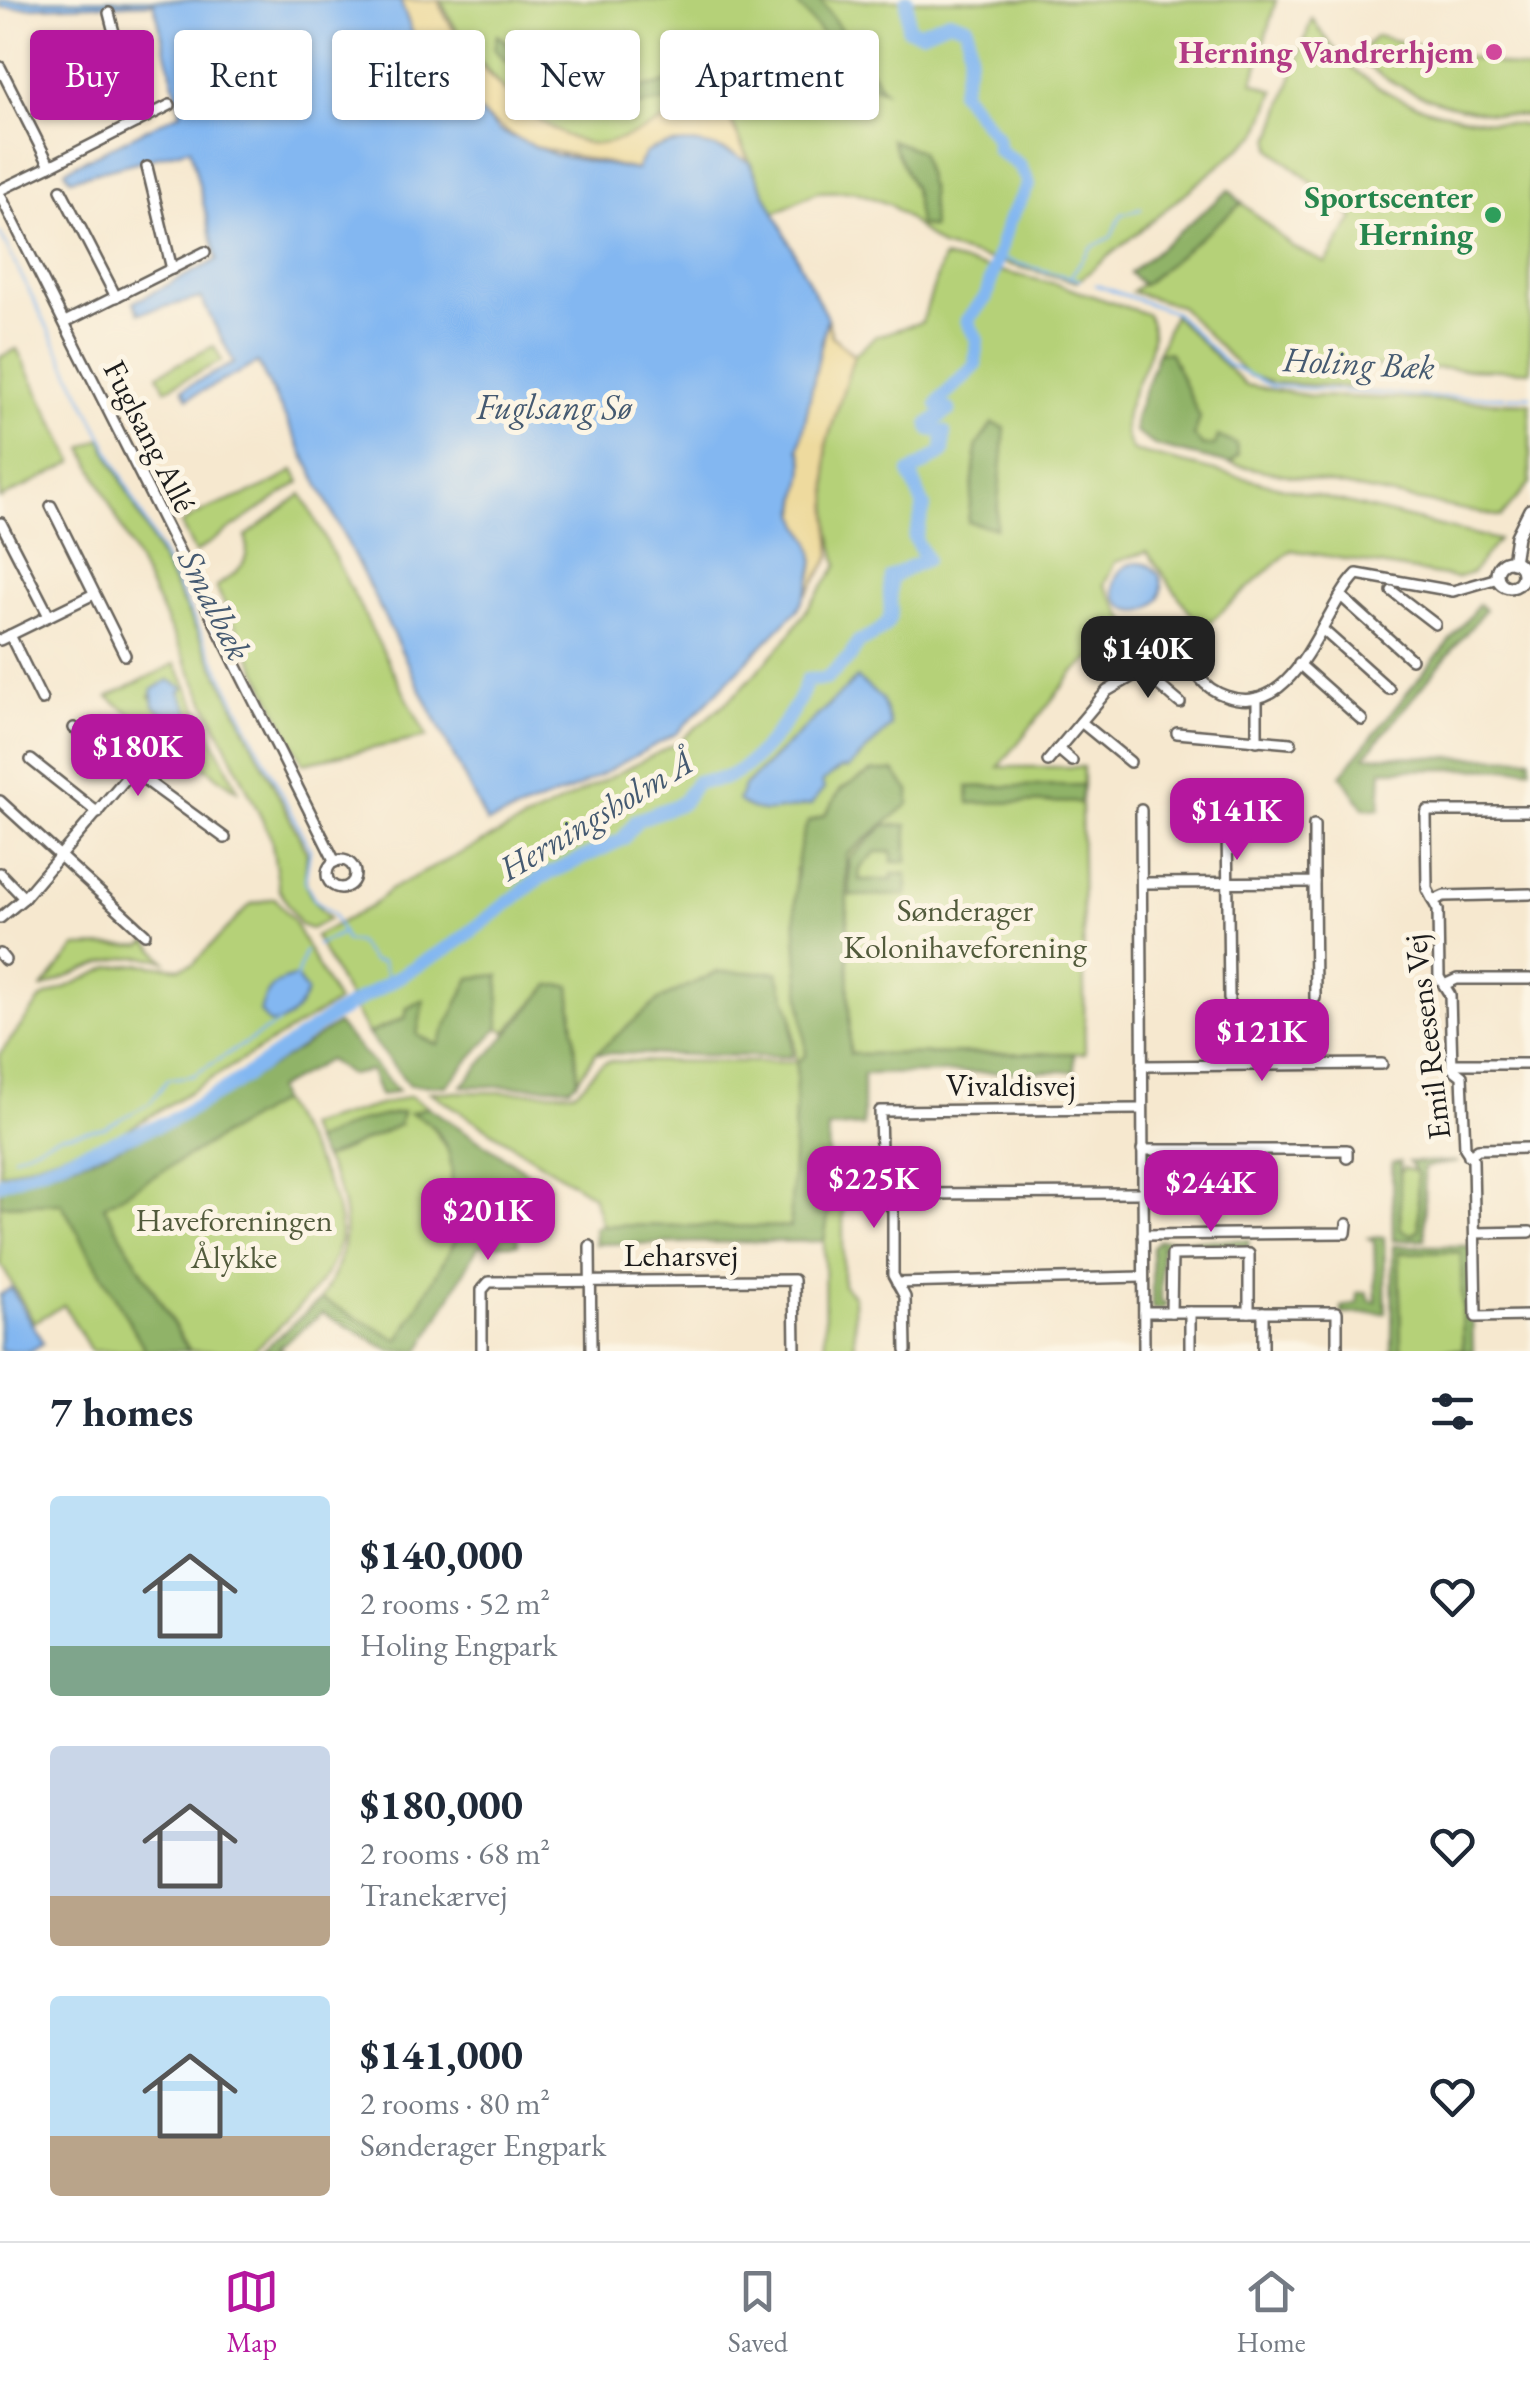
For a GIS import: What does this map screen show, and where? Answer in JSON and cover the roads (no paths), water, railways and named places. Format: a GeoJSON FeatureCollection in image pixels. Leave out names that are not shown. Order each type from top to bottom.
{"type":"FeatureCollection","features":[{"type":"Feature","properties":{"kind":"street"},"geometry":{"type":"LineString","coordinates":[[110,13],[137,122]]}},
{"type":"Feature","properties":{"kind":"street"},"geometry":{"type":"LineString","coordinates":[[0,67],[50,166]]}},
{"type":"Feature","properties":{"kind":"street"},"geometry":{"type":"LineString","coordinates":[[0,192],[170,105]]}},
{"type":"Feature","properties":{"kind":"street"},"geometry":{"type":"LineString","coordinates":[[147,167],[172,268]]}},
{"type":"Feature","properties":{"kind":"street"},"geometry":{"type":"LineString","coordinates":[[61,190],[116,297]]}},
{"type":"Feature","properties":{"kind":"street","name":"Fuglsang Allé"},"geometry":{"type":"LineString","coordinates":[[0,192],[334,862]]}},
{"type":"Feature","properties":{"kind":"street"},"geometry":{"type":"LineString","coordinates":[[65,322],[205,252]]}},
{"type":"Feature","properties":{"kind":"street"},"geometry":{"type":"LineString","coordinates":[[51,506],[124,656]]}},
{"type":"Feature","properties":{"kind":"street"},"geometry":{"type":"LineString","coordinates":[[1513,562],[1512,534],[1530,510]]}},
{"type":"Feature","properties":{"kind":"street"},"geometry":{"type":"LineString","coordinates":[[1,523],[49,616]]}},
{"type":"Feature","properties":{"kind":"street"},"geometry":{"type":"LineString","coordinates":[[1498,578],[1501,566],[1513,562]]}},
{"type":"Feature","properties":{"kind":"street"},"geometry":{"type":"LineString","coordinates":[[1498,578],[1509,587],[1526,586],[1521,568],[1513,562]]}},
{"type":"Feature","properties":{"kind":"street"},"geometry":{"type":"LineString","coordinates":[[1048,761],[1107,691],[1186,648],[1196,674],[1212,690],[1231,698],[1256,698],[1277,688],[1299,664],[1358,574],[1453,591],[1498,578]]}},
{"type":"Feature","properties":{"kind":"street"},"geometry":{"type":"LineString","coordinates":[[1416,609],[1425,588]]}},
{"type":"Feature","properties":{"kind":"street"},"geometry":{"type":"LineString","coordinates":[[1392,592],[1435,624]]}},
{"type":"Feature","properties":{"kind":"street"},"geometry":{"type":"LineString","coordinates":[[5,638],[94,594]]}},
{"type":"Feature","properties":{"kind":"street"},"geometry":{"type":"LineString","coordinates":[[1342,597],[1411,659]]}},
{"type":"Feature","properties":{"kind":"street"},"geometry":{"type":"LineString","coordinates":[[0,625],[42,700]]}},
{"type":"Feature","properties":{"kind":"street"},"geometry":{"type":"LineString","coordinates":[[1322,629],[1389,689]]}},
{"type":"Feature","properties":{"kind":"street"},"geometry":{"type":"LineString","coordinates":[[1299,664],[1362,720]]}},
{"type":"Feature","properties":{"kind":"street"},"geometry":{"type":"LineString","coordinates":[[1141,670],[1180,703]]}},
{"type":"Feature","properties":{"kind":"street"},"geometry":{"type":"LineString","coordinates":[[1256,698],[1257,740]]}},
{"type":"Feature","properties":{"kind":"street"},"geometry":{"type":"LineString","coordinates":[[1081,722],[1130,762]]}},
{"type":"Feature","properties":{"kind":"street"},"geometry":{"type":"LineString","coordinates":[[74,728],[225,838]]}},
{"type":"Feature","properties":{"kind":"street"},"geometry":{"type":"LineString","coordinates":[[1177,733],[1291,743]]}},
{"type":"Feature","properties":{"kind":"street"},"geometry":{"type":"LineString","coordinates":[[1058,749],[1072,761]]}},
{"type":"Feature","properties":{"kind":"street"},"geometry":{"type":"LineString","coordinates":[[30,760],[98,812]]}},
{"type":"Feature","properties":{"kind":"street"},"geometry":{"type":"LineString","coordinates":[[0,918],[24,898],[132,771]]}},
{"type":"Feature","properties":{"kind":"street"},"geometry":{"type":"LineString","coordinates":[[0,800],[145,934]]}},
{"type":"Feature","properties":{"kind":"street"},"geometry":{"type":"LineString","coordinates":[[1142,810],[1144,1351]]}},
{"type":"Feature","properties":{"kind":"street","name":"Emil Reesens Vej"},"geometry":{"type":"LineString","coordinates":[[1530,811],[1427,811],[1428,890],[1438,910],[1439,977],[1450,995],[1452,1064],[1462,1076],[1464,1148],[1473,1160],[1476,1317],[1530,1316]]}},
{"type":"Feature","properties":{"kind":"street"},"geometry":{"type":"LineString","coordinates":[[1227,822],[1229,999]]}},
{"type":"Feature","properties":{"kind":"street"},"geometry":{"type":"LineString","coordinates":[[1314,825],[1315,998]]}},
{"type":"Feature","properties":{"kind":"street"},"geometry":{"type":"LineString","coordinates":[[0,874],[24,898]]}},
{"type":"Feature","properties":{"kind":"street"},"geometry":{"type":"LineString","coordinates":[[1143,883],[1314,882]]}},
{"type":"Feature","properties":{"kind":"street"},"geometry":{"type":"LineString","coordinates":[[1433,901],[1444,896],[1530,894]]}},
{"type":"Feature","properties":{"kind":"street"},"geometry":{"type":"LineString","coordinates":[[1444,985],[1457,979],[1530,979]]}},
{"type":"Feature","properties":{"kind":"street"},"geometry":{"type":"LineString","coordinates":[[1368,1049],[1370,1064]]}},
{"type":"Feature","properties":{"kind":"street"},"geometry":{"type":"LineString","coordinates":[[1142,1066],[1382,1064]]}},
{"type":"Feature","properties":{"kind":"street"},"geometry":{"type":"LineString","coordinates":[[1452,1064],[1530,1064]]}},
{"type":"Feature","properties":{"kind":"street","name":"Vivaldisvej"},"geometry":{"type":"LineString","coordinates":[[886,1200],[882,1192],[880,1111],[1142,1109]]}},
{"type":"Feature","properties":{"kind":"street"},"geometry":{"type":"LineString","coordinates":[[1469,1156],[1478,1149],[1530,1148]]}},
{"type":"Feature","properties":{"kind":"street"},"geometry":{"type":"LineString","coordinates":[[1142,1150],[1346,1150],[1346,1158]]}},
{"type":"Feature","properties":{"kind":"street"},"geometry":{"type":"LineString","coordinates":[[906,1351],[893,1210],[886,1200],[900,1194],[1143,1193]]}},
{"type":"Feature","properties":{"kind":"street"},"geometry":{"type":"LineString","coordinates":[[1143,1235],[1346,1233],[1346,1224]]}},
{"type":"Feature","properties":{"kind":"street"},"geometry":{"type":"LineString","coordinates":[[1475,1233],[1530,1232]]}},
{"type":"Feature","properties":{"kind":"street"},"geometry":{"type":"LineString","coordinates":[[590,1246],[591,1351]]}},
{"type":"Feature","properties":{"kind":"street"},"geometry":{"type":"LineString","coordinates":[[1172,1312],[1172,1256],[1250,1254],[1249,1312]]}},
{"type":"Feature","properties":{"kind":"street"},"geometry":{"type":"LineString","coordinates":[[897,1283],[1144,1278]]}},
{"type":"Feature","properties":{"kind":"street","name":"Leharsvej"},"geometry":{"type":"LineString","coordinates":[[590,1281],[794,1280],[794,1351]]}},
{"type":"Feature","properties":{"kind":"street"},"geometry":{"type":"LineString","coordinates":[[482,1351],[484,1284],[590,1281]]}},
{"type":"Feature","properties":{"kind":"street"},"geometry":{"type":"LineString","coordinates":[[1144,1312],[1337,1312],[1337,1351]]}},
{"type":"Feature","properties":{"kind":"street"},"geometry":{"type":"LineString","coordinates":[[1190,1312],[1190,1351]]}},
{"type":"Feature","properties":{"kind":"street"},"geometry":{"type":"LineString","coordinates":[[1263,1312],[1263,1351]]}},
{"type":"Feature","properties":{"kind":"water","name":"Fuglsang Sø"},"geometry":{"type":"Polygon","coordinates":[[[0,0],[400,0],[411,30],[332,30],[332,120],[485,117],[499,131],[555,155],[636,170],[645,153],[684,143],[711,146],[749,162],[827,318],[799,449],[804,471],[797,515],[811,543],[814,560],[808,587],[797,610],[677,733],[576,788],[487,823],[258,363],[188,398],[183,389],[234,363],[201,298],[139,313],[134,302],[217,260],[190,148],[70,179],[65,170],[174,116],[174,120],[312,120],[312,30],[174,30],[174,84],[154,3],[0,8],[0,0]]]}},
{"type":"Feature","properties":{"kind":"water"},"geometry":{"type":"Polygon","coordinates":[[[1138,563],[1155,570],[1162,587],[1155,604],[1138,611],[1121,604],[1114,587],[1121,570],[1138,563]]]}},
{"type":"Feature","properties":{"kind":"water"},"geometry":{"type":"Polygon","coordinates":[[[857,678],[882,699],[891,726],[849,768],[840,769],[822,782],[824,789],[811,805],[763,811],[738,800],[744,786],[857,678]]]}},
{"type":"Feature","properties":{"kind":"water"},"geometry":{"type":"Polygon","coordinates":[[[169,680],[184,688],[180,692],[199,730],[195,738],[154,706],[152,690],[169,680]]]}},
{"type":"Feature","properties":{"kind":"water"},"geometry":{"type":"Polygon","coordinates":[[[296,977],[307,992],[301,1004],[288,1019],[269,1023],[260,1012],[265,998],[277,984],[296,977]]]}},
{"type":"Feature","properties":{"kind":"water"},"geometry":{"type":"Polygon","coordinates":[[[11,1288],[43,1343],[30,1351],[0,1351],[0,1295],[11,1288]]]}},
{"type":"Feature","properties":{"kind":"waterway","name":"Herningsholm Å"},"geometry":{"type":"LineString","coordinates":[[0,1183],[170,1121],[231,1086],[332,1016],[456,943],[540,878],[623,839],[637,820],[682,803],[696,782],[724,778],[740,770],[775,735],[807,680],[826,679],[850,657],[858,642],[888,622],[891,577],[926,559],[915,539],[924,507],[910,473],[943,452],[944,432],[930,429],[929,424],[949,410],[938,405],[941,399],[975,366],[977,340],[967,320],[986,297],[1008,222],[1029,184],[1019,165],[998,150],[996,137],[961,92],[970,53],[967,26],[949,20],[921,32],[908,29],[907,0]]}},
{"type":"Feature","properties":{"kind":"waterway"},"geometry":{"type":"LineString","coordinates":[[1070,277],[1090,248],[1111,237],[1122,214],[1141,209]]}},
{"type":"Feature","properties":{"kind":"waterway","name":"Smalbæk"},"geometry":{"type":"LineString","coordinates":[[0,233],[310,850],[305,881],[314,899],[333,914],[346,941],[357,942],[372,961],[382,962],[389,982]]}},
{"type":"Feature","properties":{"kind":"waterway","name":"Holing Bæk"},"geometry":{"type":"LineString","coordinates":[[998,258],[1080,280]]}},
{"type":"Feature","properties":{"kind":"waterway","name":"Holing Bæk"},"geometry":{"type":"LineString","coordinates":[[1096,285],[1175,313],[1228,365],[1272,386],[1433,397],[1530,396]]}},
{"type":"Feature","properties":{"kind":"waterway"},"geometry":{"type":"LineString","coordinates":[[317,945],[342,933]]}},
{"type":"Feature","properties":{"kind":"waterway"},"geometry":{"type":"LineString","coordinates":[[296,978],[305,951]]}},
{"type":"Feature","properties":{"kind":"waterway"},"geometry":{"type":"LineString","coordinates":[[14,1156],[59,1136],[104,1128],[150,1103],[168,1079],[192,1076],[278,1023]]}},
{"type":"Feature","properties":{"kind":"place","name":"Herning Vandrerhjem"},"geometry":{"type":"Point","coordinates":[1494,52]}},
{"type":"Feature","properties":{"kind":"place","name":"Sportscenter Herning"},"geometry":{"type":"Point","coordinates":[1493,215]}},
{"type":"Feature","properties":{"kind":"park label","name":"Sønderager Kolonihaveforening"},"geometry":{"type":"Point","coordinates":[965,928]}},
{"type":"Feature","properties":{"kind":"park label","name":"Haveforeningen Ålykke"},"geometry":{"type":"Point","coordinates":[234,1238]}}]}
